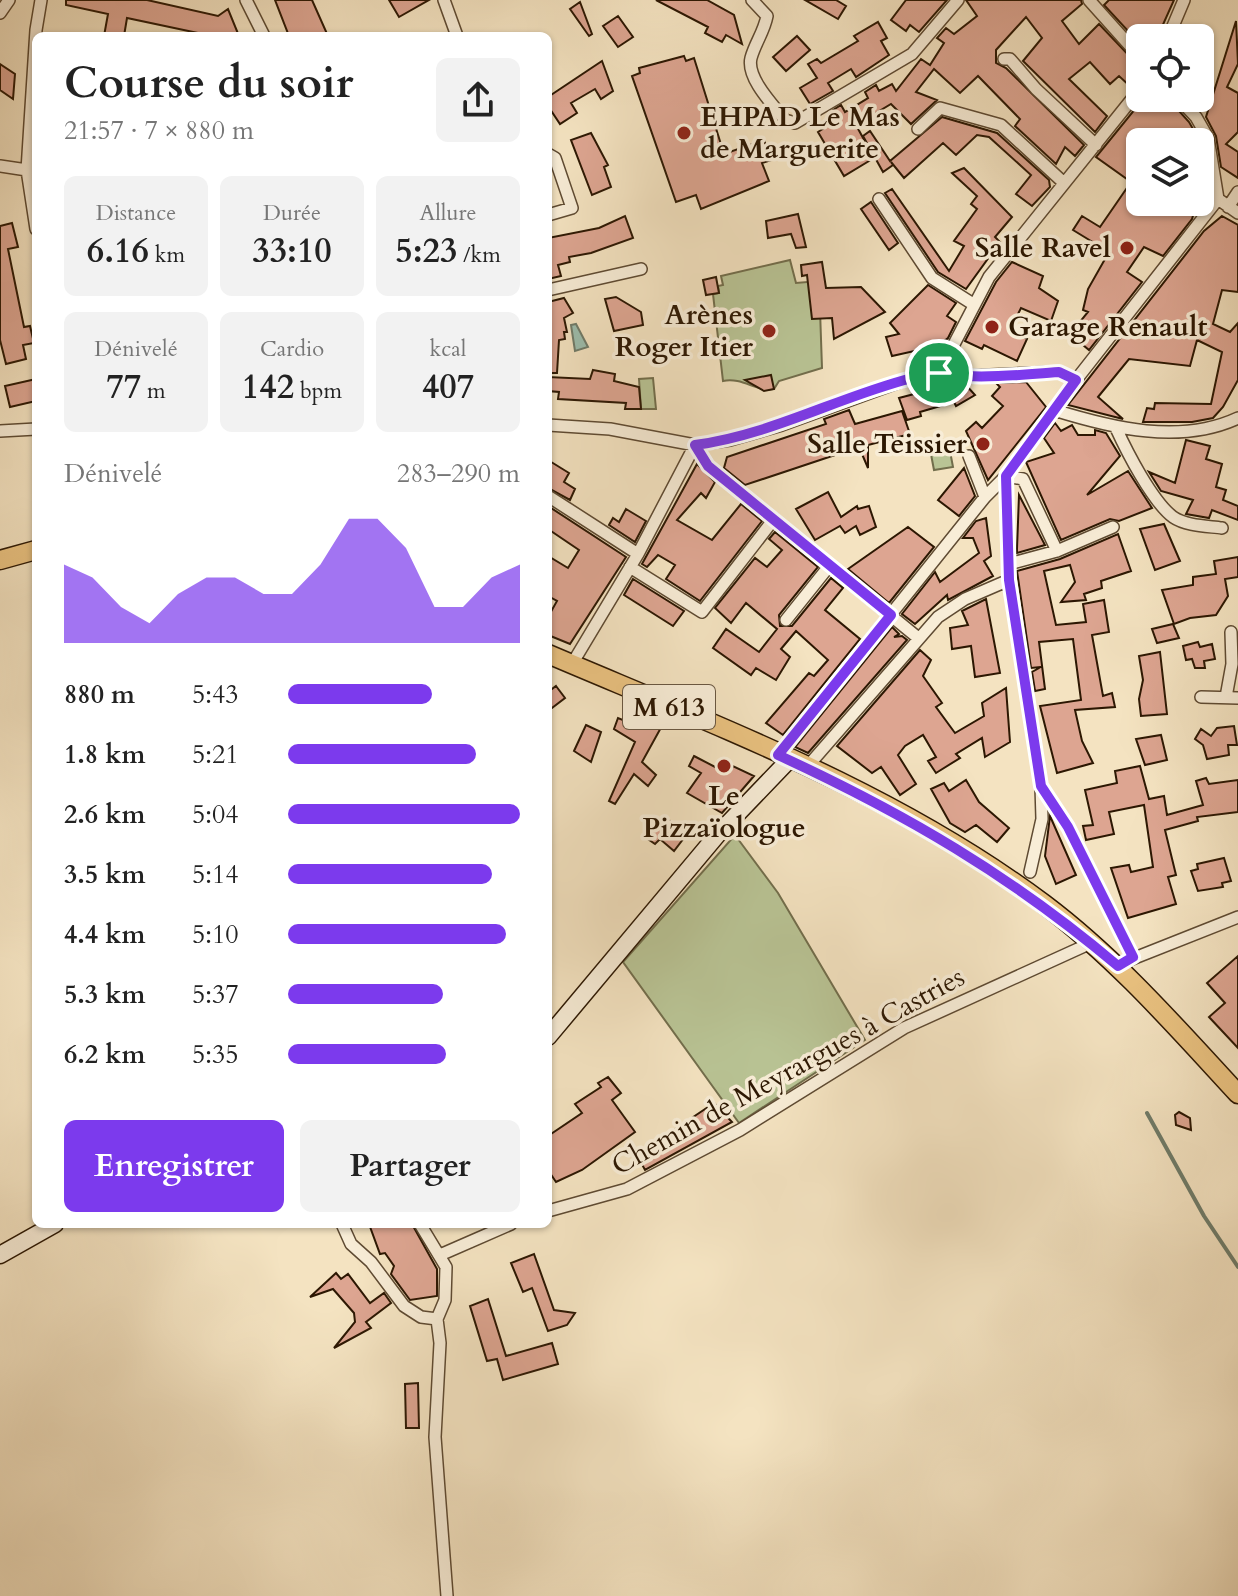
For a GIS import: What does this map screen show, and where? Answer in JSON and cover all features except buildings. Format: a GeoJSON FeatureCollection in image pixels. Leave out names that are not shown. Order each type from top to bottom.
{"type":"FeatureCollection","features":[{"type":"Feature","properties":{"kind":"main road"},"geometry":{"type":"LineString","coordinates":[[0,560],[32,551]]}},
{"type":"Feature","properties":{"kind":"main road","name":"M 613"},"geometry":{"type":"LineString","coordinates":[[552,656],[791,761],[959,847],[1035,898],[1091,943],[1125,962],[1238,1094]]}},
{"type":"Feature","properties":{"kind":"street"},"geometry":{"type":"LineString","coordinates":[[0,13],[9,0]]}},
{"type":"Feature","properties":{"kind":"street"},"geometry":{"type":"LineString","coordinates":[[38,32],[41,0]]}},
{"type":"Feature","properties":{"kind":"street"},"geometry":{"type":"LineString","coordinates":[[246,0],[262,32]]}},
{"type":"Feature","properties":{"kind":"street"},"geometry":{"type":"LineString","coordinates":[[444,0],[456,32]]}},
{"type":"Feature","properties":{"kind":"street"},"geometry":{"type":"LineString","coordinates":[[752,0],[767,16],[764,32],[750,61],[754,76],[785,120],[795,123],[912,54],[958,0]]}},
{"type":"Feature","properties":{"kind":"street"},"geometry":{"type":"LineString","coordinates":[[1174,24],[1184,0]]}},
{"type":"Feature","properties":{"kind":"street"},"geometry":{"type":"LineString","coordinates":[[1095,2],[1126,40]]}},
{"type":"Feature","properties":{"kind":"street"},"geometry":{"type":"LineString","coordinates":[[1004,59],[1010,59],[1036,89],[1096,145]]}},
{"type":"Feature","properties":{"kind":"street"},"geometry":{"type":"LineString","coordinates":[[32,106],[27,170],[32,203]]}},
{"type":"Feature","properties":{"kind":"street"},"geometry":{"type":"LineString","coordinates":[[939,373],[989,277],[1126,107]]}},
{"type":"Feature","properties":{"kind":"street"},"geometry":{"type":"LineString","coordinates":[[918,129],[940,108],[1001,125],[1064,183]]}},
{"type":"Feature","properties":{"kind":"street"},"geometry":{"type":"LineString","coordinates":[[1191,112],[1208,138],[1218,199],[1233,210],[1238,192]]}},
{"type":"Feature","properties":{"kind":"street"},"geometry":{"type":"LineString","coordinates":[[552,156],[572,208],[552,214]]}},
{"type":"Feature","properties":{"kind":"street"},"geometry":{"type":"LineString","coordinates":[[0,166],[27,170]]}},
{"type":"Feature","properties":{"kind":"street"},"geometry":{"type":"LineString","coordinates":[[879,199],[932,278],[973,304]]}},
{"type":"Feature","properties":{"kind":"street"},"geometry":{"type":"LineString","coordinates":[[791,761],[891,615],[985,497],[1006,476],[1076,380],[1218,199]]}},
{"type":"Feature","properties":{"kind":"street"},"geometry":{"type":"LineString","coordinates":[[552,289],[641,269]]}},
{"type":"Feature","properties":{"kind":"street"},"geometry":{"type":"LineString","coordinates":[[552,425],[610,429],[695,445],[730,440],[911,378],[939,373],[967,376],[1059,372],[1076,380]]}},
{"type":"Feature","properties":{"kind":"street"},"geometry":{"type":"LineString","coordinates":[[1054,410],[1116,428],[1206,430],[1238,418]]}},
{"type":"Feature","properties":{"kind":"street"},"geometry":{"type":"LineString","coordinates":[[1116,428],[1137,472],[1172,516],[1195,525],[1222,528]]}},
{"type":"Feature","properties":{"kind":"street"},"geometry":{"type":"LineString","coordinates":[[0,431],[32,429]]}},
{"type":"Feature","properties":{"kind":"street"},"geometry":{"type":"LineString","coordinates":[[695,445],[708,466],[917,637]]}},
{"type":"Feature","properties":{"kind":"street"},"geometry":{"type":"LineString","coordinates":[[572,664],[638,554],[695,445]]}},
{"type":"Feature","properties":{"kind":"street"},"geometry":{"type":"LineString","coordinates":[[969,456],[985,497]]}},
{"type":"Feature","properties":{"kind":"street"},"geometry":{"type":"LineString","coordinates":[[1006,476],[1023,479],[1033,493],[1057,551]]}},
{"type":"Feature","properties":{"kind":"street"},"geometry":{"type":"LineString","coordinates":[[1006,476],[1009,580],[1041,786],[1042,819],[1030,872]]}},
{"type":"Feature","properties":{"kind":"street"},"geometry":{"type":"LineString","coordinates":[[552,499],[638,554]]}},
{"type":"Feature","properties":{"kind":"street"},"geometry":{"type":"LineString","coordinates":[[630,567],[702,612],[774,519]]}},
{"type":"Feature","properties":{"kind":"street"},"geometry":{"type":"LineString","coordinates":[[1009,564],[1057,551],[1113,527]]}},
{"type":"Feature","properties":{"kind":"street"},"geometry":{"type":"LineString","coordinates":[[786,620],[830,565]]}},
{"type":"Feature","properties":{"kind":"street"},"geometry":{"type":"LineString","coordinates":[[552,1032],[718,834],[791,761],[917,637],[965,599],[1009,580]]}},
{"type":"Feature","properties":{"kind":"street"},"geometry":{"type":"LineString","coordinates":[[1201,697],[1232,698],[1231,632]]}},
{"type":"Feature","properties":{"kind":"street"},"geometry":{"type":"LineString","coordinates":[[1041,786],[1068,827],[1125,962],[1238,917]]}},
{"type":"Feature","properties":{"kind":"street","name":"Chemin de Meyrargues à Castries"},"geometry":{"type":"LineString","coordinates":[[552,1210],[627,1189],[740,1130],[904,1028],[1091,943]]}},
{"type":"Feature","properties":{"kind":"street"},"geometry":{"type":"LineString","coordinates":[[0,1255],[48,1228]]}},
{"type":"Feature","properties":{"kind":"street"},"geometry":{"type":"LineString","coordinates":[[344,1228],[351,1244],[371,1262],[404,1306],[421,1317],[437,1319]]}},
{"type":"Feature","properties":{"kind":"street"},"geometry":{"type":"LineString","coordinates":[[423,1228],[446,1267],[447,1286],[437,1319],[440,1343],[435,1437],[447,1596]]}},
{"type":"Feature","properties":{"kind":"street"},"geometry":{"type":"LineString","coordinates":[[440,1255],[502,1228]]}},
{"type":"Feature","properties":{"kind":"shaded area","name":"Arènes Roger Itier"},"geometry":{"type":"Polygon","coordinates":[[[790,260],[796,283],[819,281],[822,368],[779,381],[774,389],[723,381],[713,294],[719,293],[718,286],[723,285],[721,276],[790,260]]]}},
{"type":"Feature","properties":{"kind":"shaded area"},"geometry":{"type":"Polygon","coordinates":[[[576,324],[588,347],[575,351],[571,325],[576,324]]]}},
{"type":"Feature","properties":{"kind":"shaded area"},"geometry":{"type":"Polygon","coordinates":[[[653,378],[656,409],[641,409],[639,379],[653,378]]]}},
{"type":"Feature","properties":{"kind":"shaded area"},"geometry":{"type":"Polygon","coordinates":[[[949,446],[953,467],[934,470],[930,449],[949,446]]]}},
{"type":"Feature","properties":{"kind":"shaded area"},"geometry":{"type":"Polygon","coordinates":[[[735,835],[778,893],[865,1040],[739,1123],[623,962],[735,835]]]}},
{"type":"Feature","properties":{"kind":"waterway"},"geometry":{"type":"LineString","coordinates":[[1147,1113],[1204,1216],[1238,1267]]}},
{"type":"Feature","properties":{"kind":"place","name":"EHPAD Le Mas de Marguerite"},"geometry":{"type":"Point","coordinates":[684,133]}},
{"type":"Feature","properties":{"kind":"place","name":"Salle Ravel"},"geometry":{"type":"Point","coordinates":[1127,248]}},
{"type":"Feature","properties":{"kind":"place","name":"Garage Renault"},"geometry":{"type":"Point","coordinates":[992,327]}},
{"type":"Feature","properties":{"kind":"place","name":"Arènes Roger Itier"},"geometry":{"type":"Point","coordinates":[769,331]}},
{"type":"Feature","properties":{"kind":"place","name":"Salle Teissier"},"geometry":{"type":"Point","coordinates":[983,444]}},
{"type":"Feature","properties":{"kind":"place","name":"Le Pizzaïologue"},"geometry":{"type":"Point","coordinates":[724,766]}},
{"type":"Feature","properties":{"kind":"route"},"geometry":{"type":"LineString","coordinates":[[1059,372],[1076,380],[1006,476],[1009,580],[1041,786],[1068,827],[1133,957],[1118,966],[1046,906],[959,847],[845,784],[778,755],[891,615],[708,466],[695,445],[730,440],[782,425],[911,378],[939,373],[967,376],[1059,372]]}}]}
